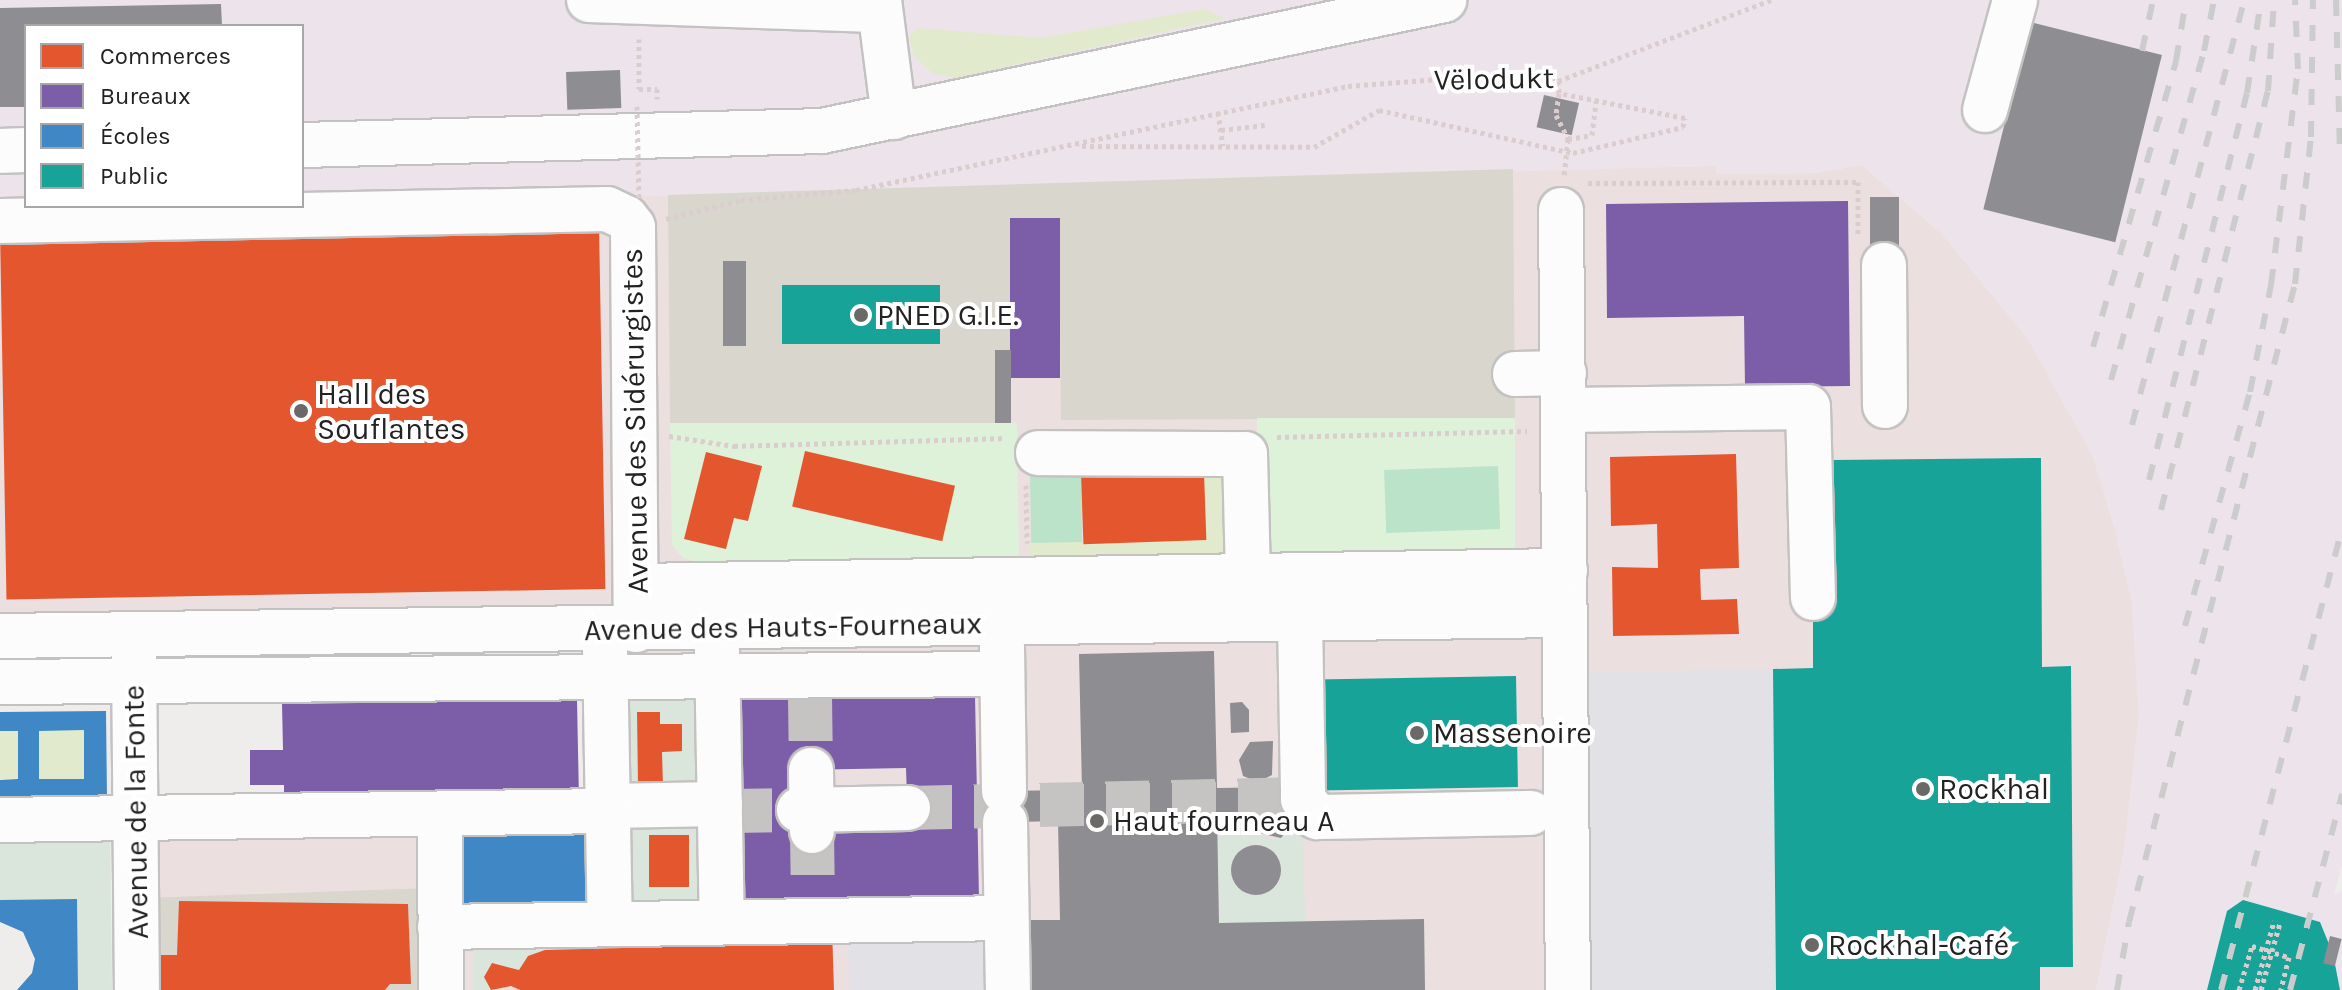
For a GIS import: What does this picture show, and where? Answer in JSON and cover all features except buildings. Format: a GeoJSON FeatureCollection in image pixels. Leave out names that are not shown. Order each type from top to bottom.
{"type":"FeatureCollection","features":[{"type":"Feature","properties":{"kind":"street"},"geometry":{"type":"LineString","coordinates":[[589,0],[880,5],[894,117]]}},
{"type":"Feature","properties":{"kind":"street"},"geometry":{"type":"LineString","coordinates":[[304,145],[648,122],[822,131],[894,117],[1284,17],[1444,0]]}},
{"type":"Feature","properties":{"kind":"street"},"geometry":{"type":"LineString","coordinates":[[1985,110],[2015,0]]}},
{"type":"Feature","properties":{"kind":"street"},"geometry":{"type":"LineString","coordinates":[[0,151],[24,150]]}},
{"type":"Feature","properties":{"kind":"street","name":"Avenue des Sidérurgistes"},"geometry":{"type":"LineString","coordinates":[[0,221],[607,209],[636,213],[636,586],[605,678],[610,924]]}},
{"type":"Feature","properties":{"kind":"street"},"geometry":{"type":"LineString","coordinates":[[1561,210],[1568,990]]}},
{"type":"Feature","properties":{"kind":"street"},"geometry":{"type":"LineString","coordinates":[[1871,253],[1885,406]]}},
{"type":"Feature","properties":{"kind":"street"},"geometry":{"type":"LineString","coordinates":[[1515,374],[1564,404],[1808,407],[1813,598]]}},
{"type":"Feature","properties":{"kind":"street"},"geometry":{"type":"LineString","coordinates":[[1025,454],[1245,454],[1248,576]]}},
{"type":"Feature","properties":{"kind":"street","name":"Avenue des Hauts-Fourneaux"},"geometry":{"type":"LineString","coordinates":[[636,586],[1565,571]]}},
{"type":"Feature","properties":{"kind":"street","name":"Avenue des Hauts-Fourneaux"},"geometry":{"type":"LineString","coordinates":[[0,636],[1565,615]]}},
{"type":"Feature","properties":{"kind":"street"},"geometry":{"type":"LineString","coordinates":[[1300,619],[1297,799],[1317,817],[1531,813]]}},
{"type":"Feature","properties":{"kind":"street"},"geometry":{"type":"LineString","coordinates":[[1001,624],[1008,990]]}},
{"type":"Feature","properties":{"kind":"street"},"geometry":{"type":"LineString","coordinates":[[716,628],[722,922]]}},
{"type":"Feature","properties":{"kind":"street","name":"Avenue de la Fonte"},"geometry":{"type":"LineString","coordinates":[[134,634],[137,990]]}},
{"type":"Feature","properties":{"kind":"street","name":"Avenue des Hauts-Fourneaux"},"geometry":{"type":"LineString","coordinates":[[0,682],[717,677],[809,686],[1002,674]]}},
{"type":"Feature","properties":{"kind":"street"},"geometry":{"type":"LineString","coordinates":[[808,805],[908,808]]}},
{"type":"Feature","properties":{"kind":"street"},"geometry":{"type":"LineString","coordinates":[[0,820],[440,816],[608,808],[722,809]]}},
{"type":"Feature","properties":{"kind":"street"},"geometry":{"type":"LineString","coordinates":[[440,816],[441,990]]}},
{"type":"Feature","properties":{"kind":"street"},"geometry":{"type":"LineString","coordinates":[[440,927],[722,922],[813,911],[1006,918]]}},
{"type":"Feature","properties":{"kind":"path","name":"Vëlodukt"},"geometry":{"type":"LineString","coordinates":[[1082,146],[1218,112],[1348,86],[1424,80],[1558,81],[1771,0]]}},
{"type":"Feature","properties":{"kind":"path"},"geometry":{"type":"LineString","coordinates":[[638,2],[639,89],[657,89],[648,122],[636,213],[693,216],[741,200],[842,193],[1082,146],[1314,147],[1379,110],[1573,153],[1683,127],[1685,118],[1559,93]]}},
{"type":"Feature","properties":{"kind":"path"},"geometry":{"type":"LineString","coordinates":[[1558,81],[1556,115],[1568,139],[1563,183],[1858,182],[1871,253]]}},
{"type":"Feature","properties":{"kind":"path"},"geometry":{"type":"LineString","coordinates":[[1568,139],[1592,135],[1596,100]]}},
{"type":"Feature","properties":{"kind":"path"},"geometry":{"type":"LineString","coordinates":[[1218,112],[1223,146]]}},
{"type":"Feature","properties":{"kind":"path"},"geometry":{"type":"LineString","coordinates":[[1221,130],[1265,125]]}},
{"type":"Feature","properties":{"kind":"path"},"geometry":{"type":"LineString","coordinates":[[1245,454],[1256,437],[1564,404]]}},
{"type":"Feature","properties":{"kind":"path"},"geometry":{"type":"LineString","coordinates":[[670,436],[734,446],[1025,454],[1027,580]]}},
{"type":"Feature","properties":{"kind":"path"},"geometry":{"type":"LineString","coordinates":[[2255,990],[2277,922],[2261,990]]}},
{"type":"Feature","properties":{"kind":"path"},"geometry":{"type":"LineString","coordinates":[[2239,990],[2252,946],[2289,957],[2281,990]]}},
{"type":"Feature","properties":{"kind":"shaded area"},"geometry":{"type":"Polygon","coordinates":[[[0,0],[2342,0],[2342,865],[2334,895],[2342,890],[2342,990],[2096,990],[2124,852],[2139,715],[2132,602],[2114,526],[2093,456],[2028,339],[1943,235],[1862,165],[1815,173],[1717,174],[1716,166],[634,196],[633,191],[304,200],[304,24],[24,24],[24,206],[0,208],[0,0]]]}},
{"type":"Feature","properties":{"kind":"shaded area"},"geometry":{"type":"Polygon","coordinates":[[[1862,165],[1943,235],[2028,339],[2093,456],[2132,602],[2139,715],[2124,852],[2096,990],[137,990],[136,819],[608,811],[605,630],[0,636],[0,208],[304,208],[304,200],[634,191],[634,196],[1513,169],[1716,166],[1717,174],[1815,173],[1862,165]]]}},
{"type":"Feature","properties":{"kind":"shaded area"},"geometry":{"type":"Polygon","coordinates":[[[1513,169],[1515,418],[1061,420],[1059,218],[1010,219],[1011,350],[996,350],[996,423],[670,423],[668,195],[1513,169]]]}},
{"type":"Feature","properties":{"kind":"shaded area"},"geometry":{"type":"Polygon","coordinates":[[[1773,669],[1779,990],[1592,990],[1586,672],[1773,669]]]}},
{"type":"Feature","properties":{"kind":"shaded area"},"geometry":{"type":"Polygon","coordinates":[[[710,698],[712,793],[614,795],[612,700],[710,698]]]}},
{"type":"Feature","properties":{"kind":"shaded area"},"geometry":{"type":"Polygon","coordinates":[[[615,815],[713,815],[713,903],[615,903],[615,815]]]}},
{"type":"Feature","properties":{"kind":"shaded area"},"geometry":{"type":"Polygon","coordinates":[[[1291,819],[1303,819],[1305,921],[1424,919],[1425,990],[1357,990],[1220,949],[1217,820],[1254,820],[1259,833],[1273,840],[1287,832],[1291,819]],[[1257,844],[1245,847],[1231,866],[1232,878],[1249,895],[1273,890],[1282,868],[1269,848],[1257,844]]]}},
{"type":"Feature","properties":{"kind":"shaded area"},"geometry":{"type":"Polygon","coordinates":[[[110,831],[112,990],[78,990],[77,900],[0,900],[0,832],[110,831]]]}},
{"type":"Feature","properties":{"kind":"shaded area"},"geometry":{"type":"Polygon","coordinates":[[[431,888],[435,990],[146,990],[143,898],[431,888]]]}},
{"type":"Feature","properties":{"kind":"shaded area"},"geometry":{"type":"Polygon","coordinates":[[[1006,918],[1009,990],[849,990],[847,924],[1006,918]]]}},
{"type":"Feature","properties":{"kind":"shaded area"},"geometry":{"type":"Polygon","coordinates":[[[703,929],[703,946],[545,950],[528,956],[519,970],[492,964],[484,977],[491,990],[474,990],[473,933],[703,929]]]}},
{"type":"Feature","properties":{"kind":"green space"},"geometry":{"type":"Polygon","coordinates":[[[1204,9],[1225,18],[955,78],[934,74],[914,57],[909,37],[918,28],[1040,38],[1204,9]]]}},
{"type":"Feature","properties":{"kind":"green space"},"geometry":{"type":"Polygon","coordinates":[[[1257,418],[1515,418],[1515,556],[1257,556],[1257,418]]]}},
{"type":"Feature","properties":{"kind":"green space"},"geometry":{"type":"Polygon","coordinates":[[[670,423],[1017,423],[1019,559],[703,564],[683,558],[672,545],[670,423]]]}},
{"type":"Feature","properties":{"kind":"green space"},"geometry":{"type":"Polygon","coordinates":[[[1498,466],[1500,529],[1386,533],[1384,470],[1498,466]]]}},
{"type":"Feature","properties":{"kind":"green space"},"geometry":{"type":"Polygon","coordinates":[[[1204,472],[1225,472],[1238,557],[1030,559],[1030,542],[1205,540],[1204,472]]]}},
{"type":"Feature","properties":{"kind":"green space"},"geometry":{"type":"Polygon","coordinates":[[[1081,474],[1082,542],[1031,543],[1030,475],[1081,474]]]}},
{"type":"Feature","properties":{"kind":"green space"},"geometry":{"type":"Polygon","coordinates":[[[0,730],[106,730],[106,779],[0,779],[0,730]]]}},
{"type":"Feature","properties":{"kind":"tunnel"},"geometry":{"type":"LineString","coordinates":[[810,697],[811,770]]}},
{"type":"Feature","properties":{"kind":"tunnel"},"geometry":{"type":"LineString","coordinates":[[908,808],[1292,799]]}},
{"type":"Feature","properties":{"kind":"tunnel"},"geometry":{"type":"LineString","coordinates":[[728,811],[799,810]]}},
{"type":"Feature","properties":{"kind":"tunnel"},"geometry":{"type":"LineString","coordinates":[[812,831],[813,902]]}},
{"type":"Feature","properties":{"kind":"railway"},"geometry":{"type":"LineString","coordinates":[[2142,51],[2153,0]]}},
{"type":"Feature","properties":{"kind":"railway"},"geometry":{"type":"LineString","coordinates":[[2093,347],[2176,61],[2186,0]]}},
{"type":"Feature","properties":{"kind":"railway"},"geometry":{"type":"LineString","coordinates":[[2111,380],[2204,51],[2214,0]]}},
{"type":"Feature","properties":{"kind":"railway"},"geometry":{"type":"LineString","coordinates":[[2132,425],[2244,0]]}},
{"type":"Feature","properties":{"kind":"railway"},"geometry":{"type":"LineString","coordinates":[[2149,480],[2247,93],[2261,0]]}},
{"type":"Feature","properties":{"kind":"railway"},"geometry":{"type":"LineString","coordinates":[[2161,510],[2268,91],[2274,0]]}},
{"type":"Feature","properties":{"kind":"railway"},"geometry":{"type":"LineString","coordinates":[[2185,626],[2250,392],[2271,285],[2298,69],[2295,0]]}},
{"type":"Feature","properties":{"kind":"railway"},"geometry":{"type":"LineString","coordinates":[[2117,990],[2129,922],[2295,284],[2311,137],[2313,0]]}},
{"type":"Feature","properties":{"kind":"railway"},"geometry":{"type":"LineString","coordinates":[[2336,0],[2340,154]]}},
{"type":"Feature","properties":{"kind":"railway"},"geometry":{"type":"LineString","coordinates":[[2221,990],[2342,529]]}},
{"type":"Feature","properties":{"kind":"railway"},"geometry":{"type":"LineString","coordinates":[[2290,990],[2342,794]]}},
{"type":"Feature","properties":{"kind":"place","name":"PNED G.I.E."},"geometry":{"type":"Point","coordinates":[861,315]}},
{"type":"Feature","properties":{"kind":"place","name":"Hall des Souflantes"},"geometry":{"type":"Point","coordinates":[301,411]}},
{"type":"Feature","properties":{"kind":"place","name":"Massenoire"},"geometry":{"type":"Point","coordinates":[1417,733]}},
{"type":"Feature","properties":{"kind":"place","name":"Rockhal"},"geometry":{"type":"Point","coordinates":[1923,789]}},
{"type":"Feature","properties":{"kind":"place","name":"Haut fourneau A"},"geometry":{"type":"Point","coordinates":[1097,821]}},
{"type":"Feature","properties":{"kind":"place","name":"Rockhal-Café"},"geometry":{"type":"Point","coordinates":[1812,945]}}]}
